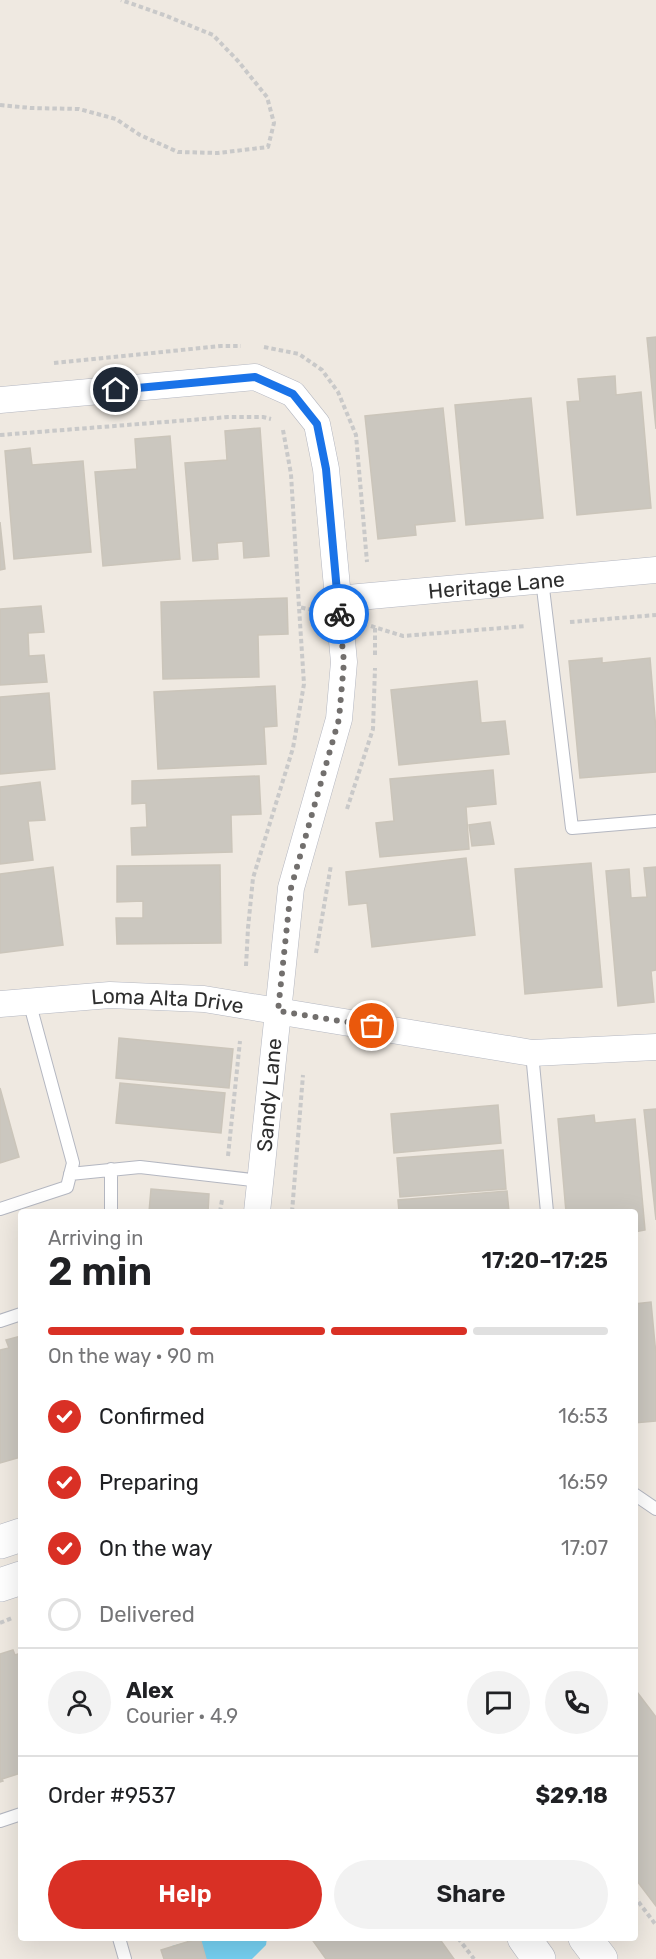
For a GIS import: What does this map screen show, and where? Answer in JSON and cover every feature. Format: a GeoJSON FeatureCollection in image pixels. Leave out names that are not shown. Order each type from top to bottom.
{"type":"FeatureCollection","features":[{"type":"Feature","properties":{"kind":"street","name":"Sandy Lane"},"geometry":{"type":"LineString","coordinates":[[0,400],[255,377],[293,394],[317,424],[326,469],[344,662],[339,719],[291,888],[257,1209]]}},
{"type":"Feature","properties":{"kind":"street","name":"Heritage Lane"},"geometry":{"type":"LineString","coordinates":[[337,599],[656,570]]}},
{"type":"Feature","properties":{"kind":"street","name":"Loma Alta Drive"},"geometry":{"type":"LineString","coordinates":[[0,1004],[110,995],[204,999],[532,1053],[656,1047]]}},
{"type":"Feature","properties":{"kind":"street"},"geometry":{"type":"LineString","coordinates":[[0,1542],[18,1536]]}},
{"type":"Feature","properties":{"kind":"street"},"geometry":{"type":"LineString","coordinates":[[0,1585],[18,1579]]}},
{"type":"Feature","properties":{"kind":"street"},"geometry":{"type":"LineString","coordinates":[[526,1941],[539,1959]]}},
{"type":"Feature","properties":{"kind":"street"},"geometry":{"type":"LineString","coordinates":[[587,1941],[601,1959]]}},
{"type":"Feature","properties":{"kind":"lane"},"geometry":{"type":"LineString","coordinates":[[542,580],[572,828],[656,820]]}},
{"type":"Feature","properties":{"kind":"lane"},"geometry":{"type":"LineString","coordinates":[[0,1209],[68,1187],[73,1163],[29,1001]]}},
{"type":"Feature","properties":{"kind":"lane"},"geometry":{"type":"LineString","coordinates":[[532,1053],[547,1209]]}},
{"type":"Feature","properties":{"kind":"lane"},"geometry":{"type":"LineString","coordinates":[[70,1174],[140,1167],[261,1181]]}},
{"type":"Feature","properties":{"kind":"lane"},"geometry":{"type":"LineString","coordinates":[[111,1169],[111,1209]]}},
{"type":"Feature","properties":{"kind":"lane"},"geometry":{"type":"LineString","coordinates":[[0,1321],[18,1315]]}},
{"type":"Feature","properties":{"kind":"lane"},"geometry":{"type":"LineString","coordinates":[[638,1497],[656,1509]]}},
{"type":"Feature","properties":{"kind":"lane"},"geometry":{"type":"LineString","coordinates":[[0,1821],[18,1815]]}},
{"type":"Feature","properties":{"kind":"lane"},"geometry":{"type":"LineString","coordinates":[[120,1941],[125,1959]]}},
{"type":"Feature","properties":{"kind":"path"},"geometry":{"type":"LineString","coordinates":[[0,105],[79,109],[116,119],[140,135],[178,152],[218,153],[268,147],[274,123],[267,97],[213,35],[121,0]]}},
{"type":"Feature","properties":{"kind":"path"},"geometry":{"type":"LineString","coordinates":[[246,966],[254,879],[293,748],[304,684],[299,607]]}},
{"type":"Feature","properties":{"kind":"path"},"geometry":{"type":"LineString","coordinates":[[220,1209],[240,1041]]}},
{"type":"Feature","properties":{"kind":"path"},"geometry":{"type":"LineString","coordinates":[[292,1209],[303,1074]]}},
{"type":"Feature","properties":{"kind":"path"},"geometry":{"type":"LineString","coordinates":[[638,1901],[656,1925]]}},
{"type":"Feature","properties":{"kind":"path"},"geometry":{"type":"LineString","coordinates":[[460,1941],[474,1959]]}},
{"type":"Feature","properties":{"kind":"water"},"geometry":{"type":"Polygon","coordinates":[[[267,1941],[266,1945],[252,1959],[176,1959],[172,1946],[187,1942],[267,1941]]]}},
{"type":"Feature","properties":{"kind":"building"},"geometry":{"type":"Polygon","coordinates":[[[656,337],[656,429],[647,338],[656,337]]]}},
{"type":"Feature","properties":{"kind":"building"},"geometry":{"type":"Polygon","coordinates":[[[615,376],[616,395],[641,392],[651,508],[577,515],[567,402],[580,401],[578,379],[615,376]]]}},
{"type":"Feature","properties":{"kind":"building"},"geometry":{"type":"Polygon","coordinates":[[[531,398],[543,518],[466,525],[455,405],[531,398]]]}},
{"type":"Feature","properties":{"kind":"building"},"geometry":{"type":"Polygon","coordinates":[[[443,408],[455,521],[415,525],[416,535],[378,539],[365,416],[443,408]]]}},
{"type":"Feature","properties":{"kind":"building"},"geometry":{"type":"Polygon","coordinates":[[[260,428],[269,556],[244,558],[243,541],[217,543],[218,559],[193,561],[185,463],[227,460],[225,431],[260,428]]]}},
{"type":"Feature","properties":{"kind":"building"},"geometry":{"type":"Polygon","coordinates":[[[170,436],[180,559],[103,566],[95,472],[137,469],[135,439],[170,436]]]}},
{"type":"Feature","properties":{"kind":"building"},"geometry":{"type":"Polygon","coordinates":[[[30,448],[32,465],[83,461],[91,552],[14,559],[5,451],[30,448]]]}},
{"type":"Feature","properties":{"kind":"building"},"geometry":{"type":"Polygon","coordinates":[[[0,522],[5,569],[0,570],[0,522]]]}},
{"type":"Feature","properties":{"kind":"building"},"geometry":{"type":"Polygon","coordinates":[[[287,598],[288,634],[258,635],[259,677],[163,679],[161,602],[287,598]]]}},
{"type":"Feature","properties":{"kind":"building"},"geometry":{"type":"Polygon","coordinates":[[[41,606],[44,632],[28,633],[29,656],[44,655],[47,682],[0,685],[0,609],[41,606]]]}},
{"type":"Feature","properties":{"kind":"building"},"geometry":{"type":"Polygon","coordinates":[[[602,658],[602,663],[650,658],[656,730],[656,772],[580,778],[569,661],[602,658]]]}},
{"type":"Feature","properties":{"kind":"building"},"geometry":{"type":"Polygon","coordinates":[[[477,681],[481,723],[505,721],[509,754],[399,765],[391,690],[477,681]]]}},
{"type":"Feature","properties":{"kind":"building"},"geometry":{"type":"Polygon","coordinates":[[[275,686],[277,726],[264,727],[266,764],[158,769],[154,692],[275,686]]]}},
{"type":"Feature","properties":{"kind":"building"},"geometry":{"type":"Polygon","coordinates":[[[49,693],[55,769],[0,774],[0,697],[49,693]]]}},
{"type":"Feature","properties":{"kind":"building"},"geometry":{"type":"Polygon","coordinates":[[[493,770],[496,804],[466,807],[469,849],[380,857],[376,823],[394,821],[390,779],[493,770]]]}},
{"type":"Feature","properties":{"kind":"building"},"geometry":{"type":"Polygon","coordinates":[[[259,776],[261,814],[231,815],[232,852],[132,855],[131,828],[147,827],[146,803],[132,804],[132,781],[259,776]]]}},
{"type":"Feature","properties":{"kind":"building"},"geometry":{"type":"Polygon","coordinates":[[[40,782],[45,820],[28,821],[33,860],[0,864],[0,787],[40,782]]]}},
{"type":"Feature","properties":{"kind":"building"},"geometry":{"type":"Polygon","coordinates":[[[490,822],[494,844],[472,846],[469,825],[490,822]]]}},
{"type":"Feature","properties":{"kind":"building"},"geometry":{"type":"Polygon","coordinates":[[[466,858],[475,935],[372,947],[367,903],[349,905],[346,872],[466,858]]]}},
{"type":"Feature","properties":{"kind":"building"},"geometry":{"type":"Polygon","coordinates":[[[591,863],[602,987],[525,994],[515,869],[591,863]]]}},
{"type":"Feature","properties":{"kind":"building"},"geometry":{"type":"Polygon","coordinates":[[[220,865],[221,943],[117,944],[116,918],[143,918],[143,901],[117,902],[117,866],[220,865]]]}},
{"type":"Feature","properties":{"kind":"building"},"geometry":{"type":"Polygon","coordinates":[[[53,867],[63,945],[0,953],[0,874],[53,867]]]}},
{"type":"Feature","properties":{"kind":"building"},"geometry":{"type":"Polygon","coordinates":[[[656,867],[656,970],[651,971],[654,1002],[618,1006],[606,871],[629,869],[631,898],[647,897],[644,868],[656,867]]]}},
{"type":"Feature","properties":{"kind":"building"},"geometry":{"type":"Polygon","coordinates":[[[119,1038],[233,1049],[229,1088],[116,1078],[119,1038]]]}},
{"type":"Feature","properties":{"kind":"building"},"geometry":{"type":"Polygon","coordinates":[[[120,1083],[225,1093],[221,1133],[116,1123],[120,1083]]]}},
{"type":"Feature","properties":{"kind":"building"},"geometry":{"type":"Polygon","coordinates":[[[0,1088],[19,1157],[0,1163],[0,1088]]]}},
{"type":"Feature","properties":{"kind":"building"},"geometry":{"type":"Polygon","coordinates":[[[498,1105],[501,1143],[394,1153],[391,1114],[498,1105]]]}},
{"type":"Feature","properties":{"kind":"building"},"geometry":{"type":"Polygon","coordinates":[[[656,1109],[656,1220],[644,1110],[656,1109]]]}},
{"type":"Feature","properties":{"kind":"building"},"geometry":{"type":"Polygon","coordinates":[[[594,1115],[595,1123],[635,1119],[645,1230],[638,1231],[638,1209],[566,1209],[558,1119],[594,1115]]]}},
{"type":"Feature","properties":{"kind":"building"},"geometry":{"type":"Polygon","coordinates":[[[503,1150],[506,1189],[400,1197],[397,1158],[503,1150]]]}},
{"type":"Feature","properties":{"kind":"building"},"geometry":{"type":"Polygon","coordinates":[[[151,1189],[209,1194],[208,1209],[149,1209],[151,1189]]]}},
{"type":"Feature","properties":{"kind":"building"},"geometry":{"type":"Polygon","coordinates":[[[507,1191],[509,1209],[399,1209],[398,1200],[507,1191]]]}},
{"type":"Feature","properties":{"kind":"building"},"geometry":{"type":"Polygon","coordinates":[[[651,1302],[656,1355],[656,1421],[638,1423],[638,1304],[651,1302]]]}},
{"type":"Feature","properties":{"kind":"building"},"geometry":{"type":"Polygon","coordinates":[[[18,1337],[18,1458],[0,1463],[0,1350],[9,1348],[6,1340],[18,1337]]]}},
{"type":"Feature","properties":{"kind":"building"},"geometry":{"type":"Polygon","coordinates":[[[13,1650],[15,1655],[18,1654],[18,1774],[2,1779],[3,1781],[0,1782],[0,1654],[13,1650]]]}},
{"type":"Feature","properties":{"kind":"building"},"geometry":{"type":"Polygon","coordinates":[[[638,1693],[656,1717],[656,1906],[638,1882],[638,1693]]]}},
{"type":"Feature","properties":{"kind":"building"},"geometry":{"type":"Polygon","coordinates":[[[190,1941],[201,1941],[206,1959],[164,1959],[161,1950],[190,1941]]]}},
{"type":"Feature","properties":{"kind":"building"},"geometry":{"type":"Polygon","coordinates":[[[313,1941],[441,1941],[454,1959],[326,1959],[313,1941]]]}},
{"type":"Feature","properties":{"kind":"way so far"},"geometry":{"type":"LineString","coordinates":[[339,614],[344,662],[339,719],[291,888],[278,1011],[372,1026]]}},
{"type":"Feature","properties":{"kind":"route"},"geometry":{"type":"LineString","coordinates":[[116,390],[255,377],[293,394],[317,424],[326,469],[339,614]]}}]}
